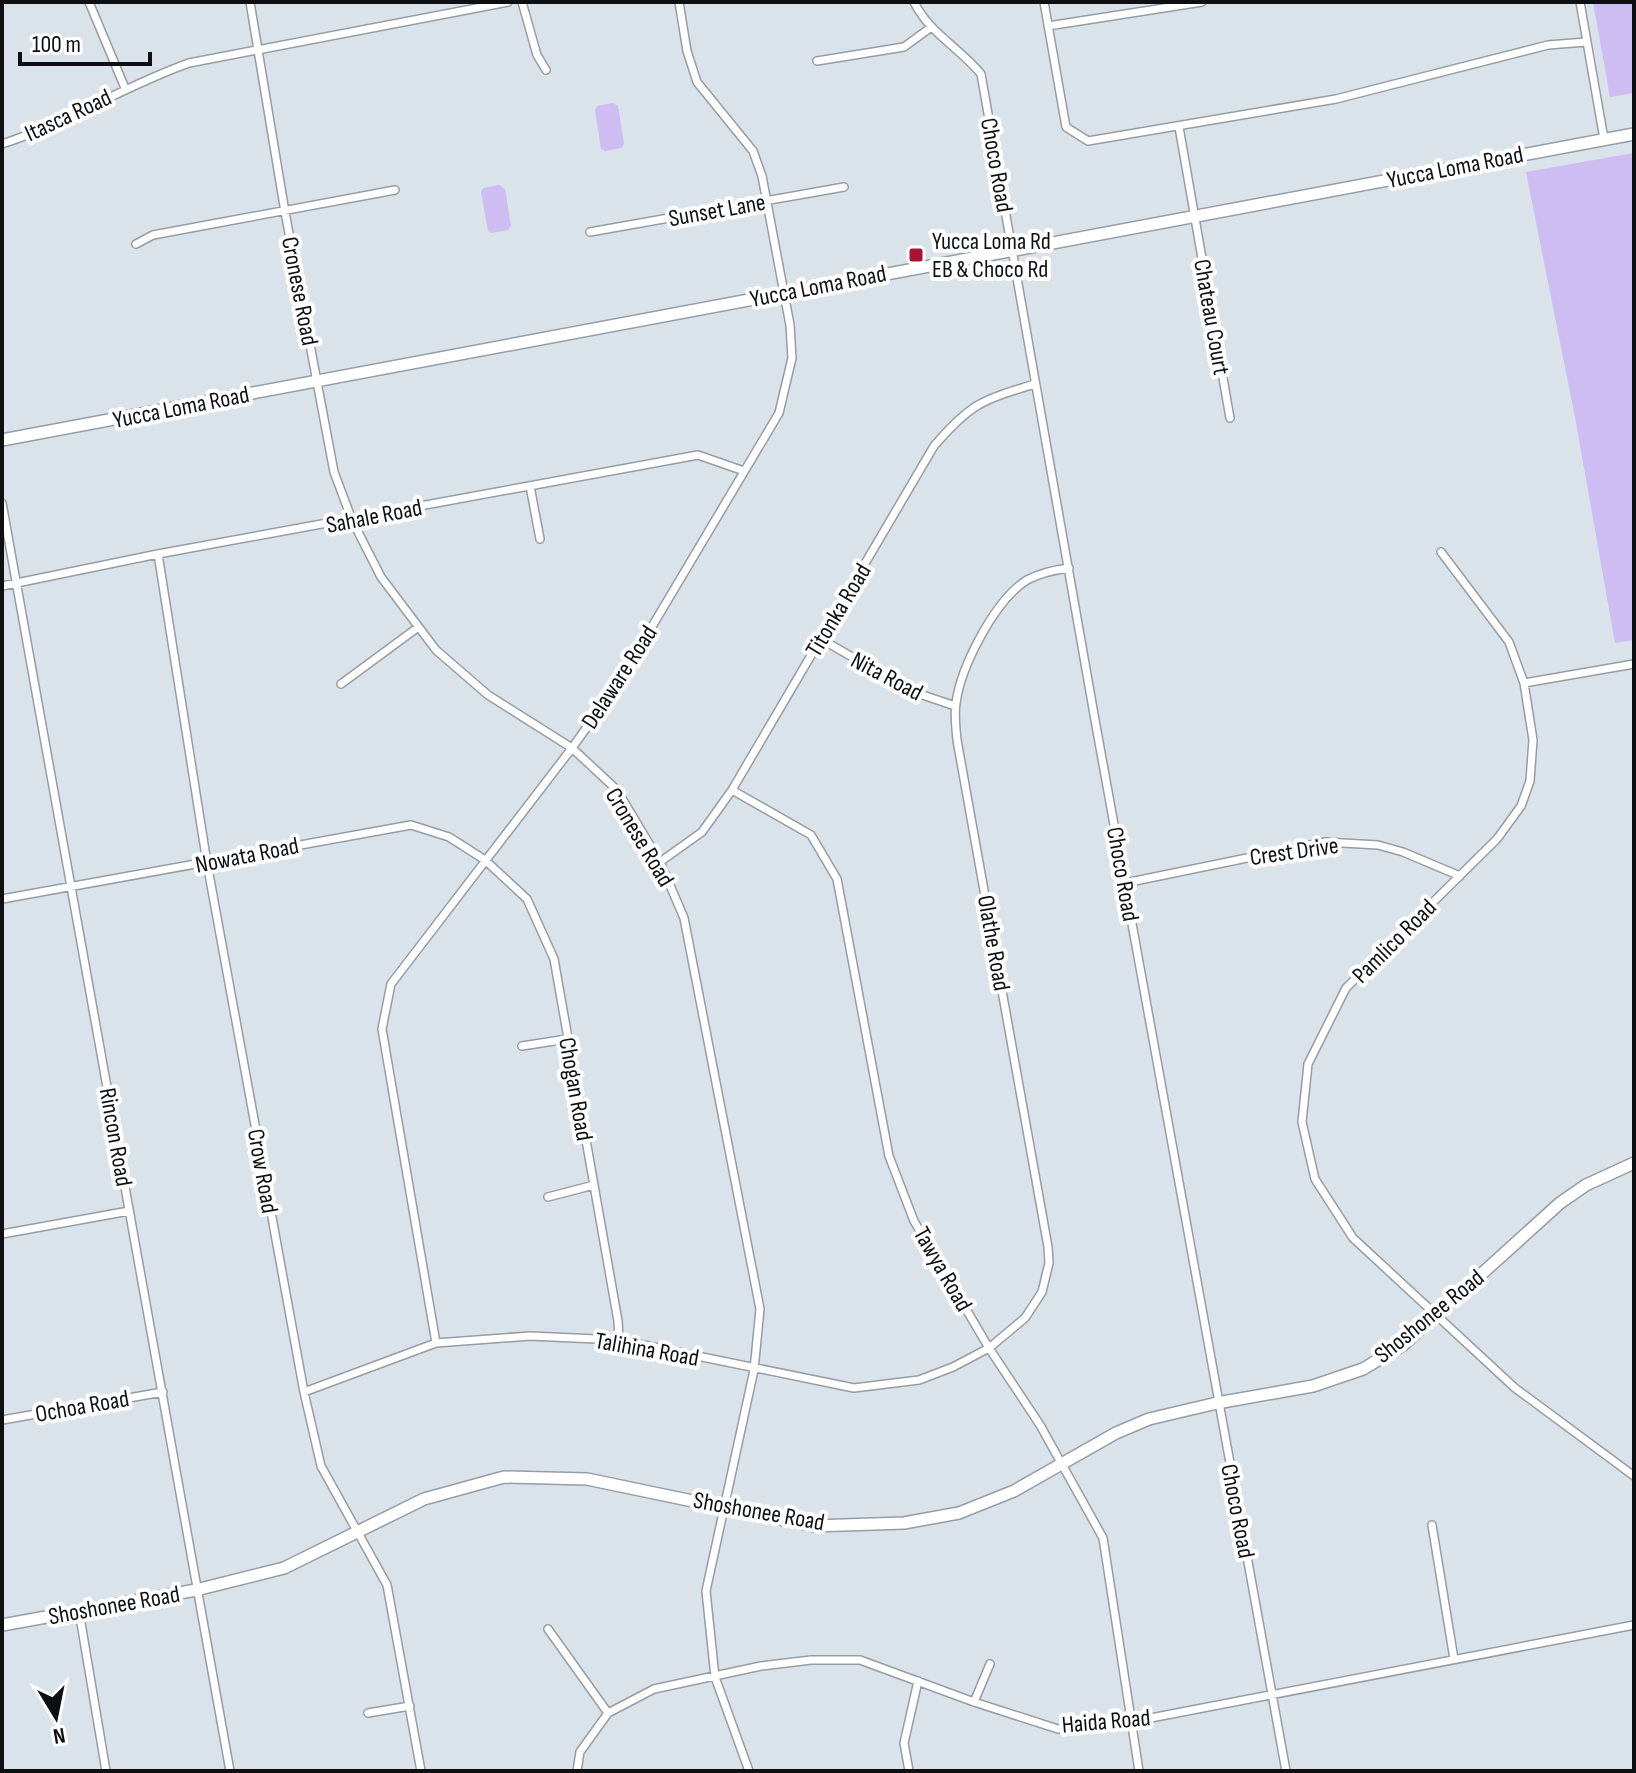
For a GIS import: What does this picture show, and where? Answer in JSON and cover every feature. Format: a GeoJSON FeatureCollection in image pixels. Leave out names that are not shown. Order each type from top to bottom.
{"type":"FeatureCollection","features":[{"type":"Feature","properties":{"kind":"street"},"geometry":{"type":"LineString","coordinates":[[89,2],[125,88]]}},
{"type":"Feature","properties":{"kind":"street","name":"Cronese Road"},"geometry":{"type":"LineString","coordinates":[[250,2],[285,212],[334,472],[352,520],[381,577],[436,650],[488,695],[572,748],[617,790],[660,862],[684,918],[760,1309],[754,1370],[706,1591],[715,1677],[749,1771]]}},
{"type":"Feature","properties":{"kind":"street","name":"Itasca Road"},"geometry":{"type":"LineString","coordinates":[[2,144],[79,113],[125,88],[189,63],[508,2]]}},
{"type":"Feature","properties":{"kind":"street"},"geometry":{"type":"LineString","coordinates":[[522,2],[537,55],[546,70]]}},
{"type":"Feature","properties":{"kind":"street","name":"Delaware Road"},"geometry":{"type":"LineString","coordinates":[[436,1343],[382,1029],[391,984],[619,682],[779,413],[792,358],[784,293],[753,151],[697,82],[687,51],[679,2]]}},
{"type":"Feature","properties":{"kind":"street","name":"Choco Road"},"geometry":{"type":"LineString","coordinates":[[914,2],[930,28],[967,57],[981,74],[1217,1403],[1286,1771]]}},
{"type":"Feature","properties":{"kind":"street"},"geometry":{"type":"LineString","coordinates":[[1044,2],[1066,127],[1088,141],[1336,99],[1548,45],[1586,42]]}},
{"type":"Feature","properties":{"kind":"street"},"geometry":{"type":"LineString","coordinates":[[1048,26],[1202,2]]}},
{"type":"Feature","properties":{"kind":"street"},"geometry":{"type":"LineString","coordinates":[[1580,2],[1604,139]]}},
{"type":"Feature","properties":{"kind":"street"},"geometry":{"type":"LineString","coordinates":[[817,61],[904,47],[930,28]]}},
{"type":"Feature","properties":{"kind":"street","name":"Chateau Court"},"geometry":{"type":"LineString","coordinates":[[1179,127],[1230,418]]}},
{"type":"Feature","properties":{"kind":"street","name":"Yucca Loma Road"},"geometry":{"type":"LineString","coordinates":[[2,440],[1634,134]]}},
{"type":"Feature","properties":{"kind":"street","name":"Sunset Lane"},"geometry":{"type":"LineString","coordinates":[[590,232],[844,187]]}},
{"type":"Feature","properties":{"kind":"street"},"geometry":{"type":"LineString","coordinates":[[136,244],[153,235],[395,190]]}},
{"type":"Feature","properties":{"kind":"street","name":"Titonka Road"},"geometry":{"type":"LineString","coordinates":[[660,862],[702,832],[732,790],[934,446],[961,415],[987,398],[1035,384]]}},
{"type":"Feature","properties":{"kind":"street","name":"Sahale Road"},"geometry":{"type":"LineString","coordinates":[[2,586],[158,554],[698,455],[744,471]]}},
{"type":"Feature","properties":{"kind":"street"},"geometry":{"type":"LineString","coordinates":[[530,486],[540,539]]}},
{"type":"Feature","properties":{"kind":"street","name":"Rincon Road"},"geometry":{"type":"LineString","coordinates":[[2,503],[230,1771]]}},
{"type":"Feature","properties":{"kind":"street","name":"Pamlico Road"},"geometry":{"type":"LineString","coordinates":[[1441,552],[1509,642],[1524,683],[1533,740],[1530,781],[1521,806],[1497,839],[1346,988],[1308,1064],[1302,1122],[1315,1179],[1353,1238],[1515,1388],[1634,1476]]}},
{"type":"Feature","properties":{"kind":"street","name":"Crow Road"},"geometry":{"type":"LineString","coordinates":[[158,554],[207,863],[304,1392],[321,1466],[387,1585],[421,1771]]}},
{"type":"Feature","properties":{"kind":"street","name":"Olathe Road"},"geometry":{"type":"LineString","coordinates":[[989,1348],[1036,1305],[1046,1279],[1048,1247],[957,740],[955,706],[972,657],[1008,597],[1041,573],[1069,568]]}},
{"type":"Feature","properties":{"kind":"street"},"geometry":{"type":"LineString","coordinates":[[341,684],[417,628]]}},
{"type":"Feature","properties":{"kind":"street","name":"Nita Road"},"geometry":{"type":"LineString","coordinates":[[821,639],[911,691],[955,706]]}},
{"type":"Feature","properties":{"kind":"street"},"geometry":{"type":"LineString","coordinates":[[1524,683],[1634,664]]}},
{"type":"Feature","properties":{"kind":"street","name":"Tawya Road"},"geometry":{"type":"LineString","coordinates":[[732,790],[811,835],[837,879],[889,1156],[914,1221],[989,1348],[1063,1464],[1103,1538],[1139,1771]]}},
{"type":"Feature","properties":{"kind":"street","name":"Nowata Road"},"geometry":{"type":"LineString","coordinates":[[2,899],[411,825],[449,837],[485,860]]}},
{"type":"Feature","properties":{"kind":"street","name":"Crest Drive"},"geometry":{"type":"LineString","coordinates":[[1125,883],[1325,842],[1378,845],[1460,876]]}},
{"type":"Feature","properties":{"kind":"street","name":"Chogan Road"},"geometry":{"type":"LineString","coordinates":[[485,860],[527,899],[554,959],[619,1340]]}},
{"type":"Feature","properties":{"kind":"street"},"geometry":{"type":"LineString","coordinates":[[522,1046],[567,1039]]}},
{"type":"Feature","properties":{"kind":"street","name":"Shoshonee Road"},"geometry":{"type":"LineString","coordinates":[[2,1625],[196,1590],[284,1568],[424,1499],[504,1477],[587,1479],[813,1526],[904,1523],[959,1513],[1014,1491],[1116,1433],[1149,1419],[1217,1403],[1296,1390],[1346,1376],[1403,1345],[1560,1203],[1586,1185],[1634,1163]]}},
{"type":"Feature","properties":{"kind":"street"},"geometry":{"type":"LineString","coordinates":[[548,1197],[594,1185]]}},
{"type":"Feature","properties":{"kind":"street"},"geometry":{"type":"LineString","coordinates":[[2,1234],[129,1211]]}},
{"type":"Feature","properties":{"kind":"street","name":"Talihina Road"},"geometry":{"type":"LineString","coordinates":[[304,1392],[436,1343],[530,1336],[619,1340],[854,1388],[919,1380],[989,1348]]}},
{"type":"Feature","properties":{"kind":"street","name":"Ochoa Road"},"geometry":{"type":"LineString","coordinates":[[2,1420],[163,1392]]}},
{"type":"Feature","properties":{"kind":"street"},"geometry":{"type":"LineString","coordinates":[[1432,1525],[1454,1659]]}},
{"type":"Feature","properties":{"kind":"street"},"geometry":{"type":"LineString","coordinates":[[79,1611],[106,1771]]}},
{"type":"Feature","properties":{"kind":"street","name":"Haida Road"},"geometry":{"type":"LineString","coordinates":[[577,1771],[580,1752],[608,1713],[654,1689],[761,1666],[798,1661],[860,1660],[1058,1729],[1130,1722],[1634,1625]]}},
{"type":"Feature","properties":{"kind":"street"},"geometry":{"type":"LineString","coordinates":[[548,1629],[608,1713]]}},
{"type":"Feature","properties":{"kind":"street"},"geometry":{"type":"LineString","coordinates":[[974,1702],[990,1664]]}},
{"type":"Feature","properties":{"kind":"street"},"geometry":{"type":"LineString","coordinates":[[909,1771],[904,1743],[918,1681]]}},
{"type":"Feature","properties":{"kind":"street"},"geometry":{"type":"LineString","coordinates":[[368,1713],[410,1706]]}},
{"type":"Feature","properties":{"kind":"shaded area"},"geometry":{"type":"Polygon","coordinates":[[[1593,2],[1634,2],[1634,93],[1610,97],[1593,2]]]}},
{"type":"Feature","properties":{"kind":"shaded area"},"geometry":{"type":"Polygon","coordinates":[[[613,103],[618,106],[624,144],[622,148],[605,151],[601,149],[595,110],[597,106],[613,103]]]}},
{"type":"Feature","properties":{"kind":"shaded area"},"geometry":{"type":"Polygon","coordinates":[[[1634,153],[1634,640],[1615,643],[1575,417],[1526,172],[1634,153]]]}},
{"type":"Feature","properties":{"kind":"shaded area"},"geometry":{"type":"Polygon","coordinates":[[[499,185],[505,189],[511,226],[508,230],[491,233],[488,231],[481,192],[483,188],[499,185]]]}},
{"type":"Feature","properties":{"kind":"place","name":"Yucca Loma Rd EB & Choco Rd"},"geometry":{"type":"Point","coordinates":[916,255]}}]}
